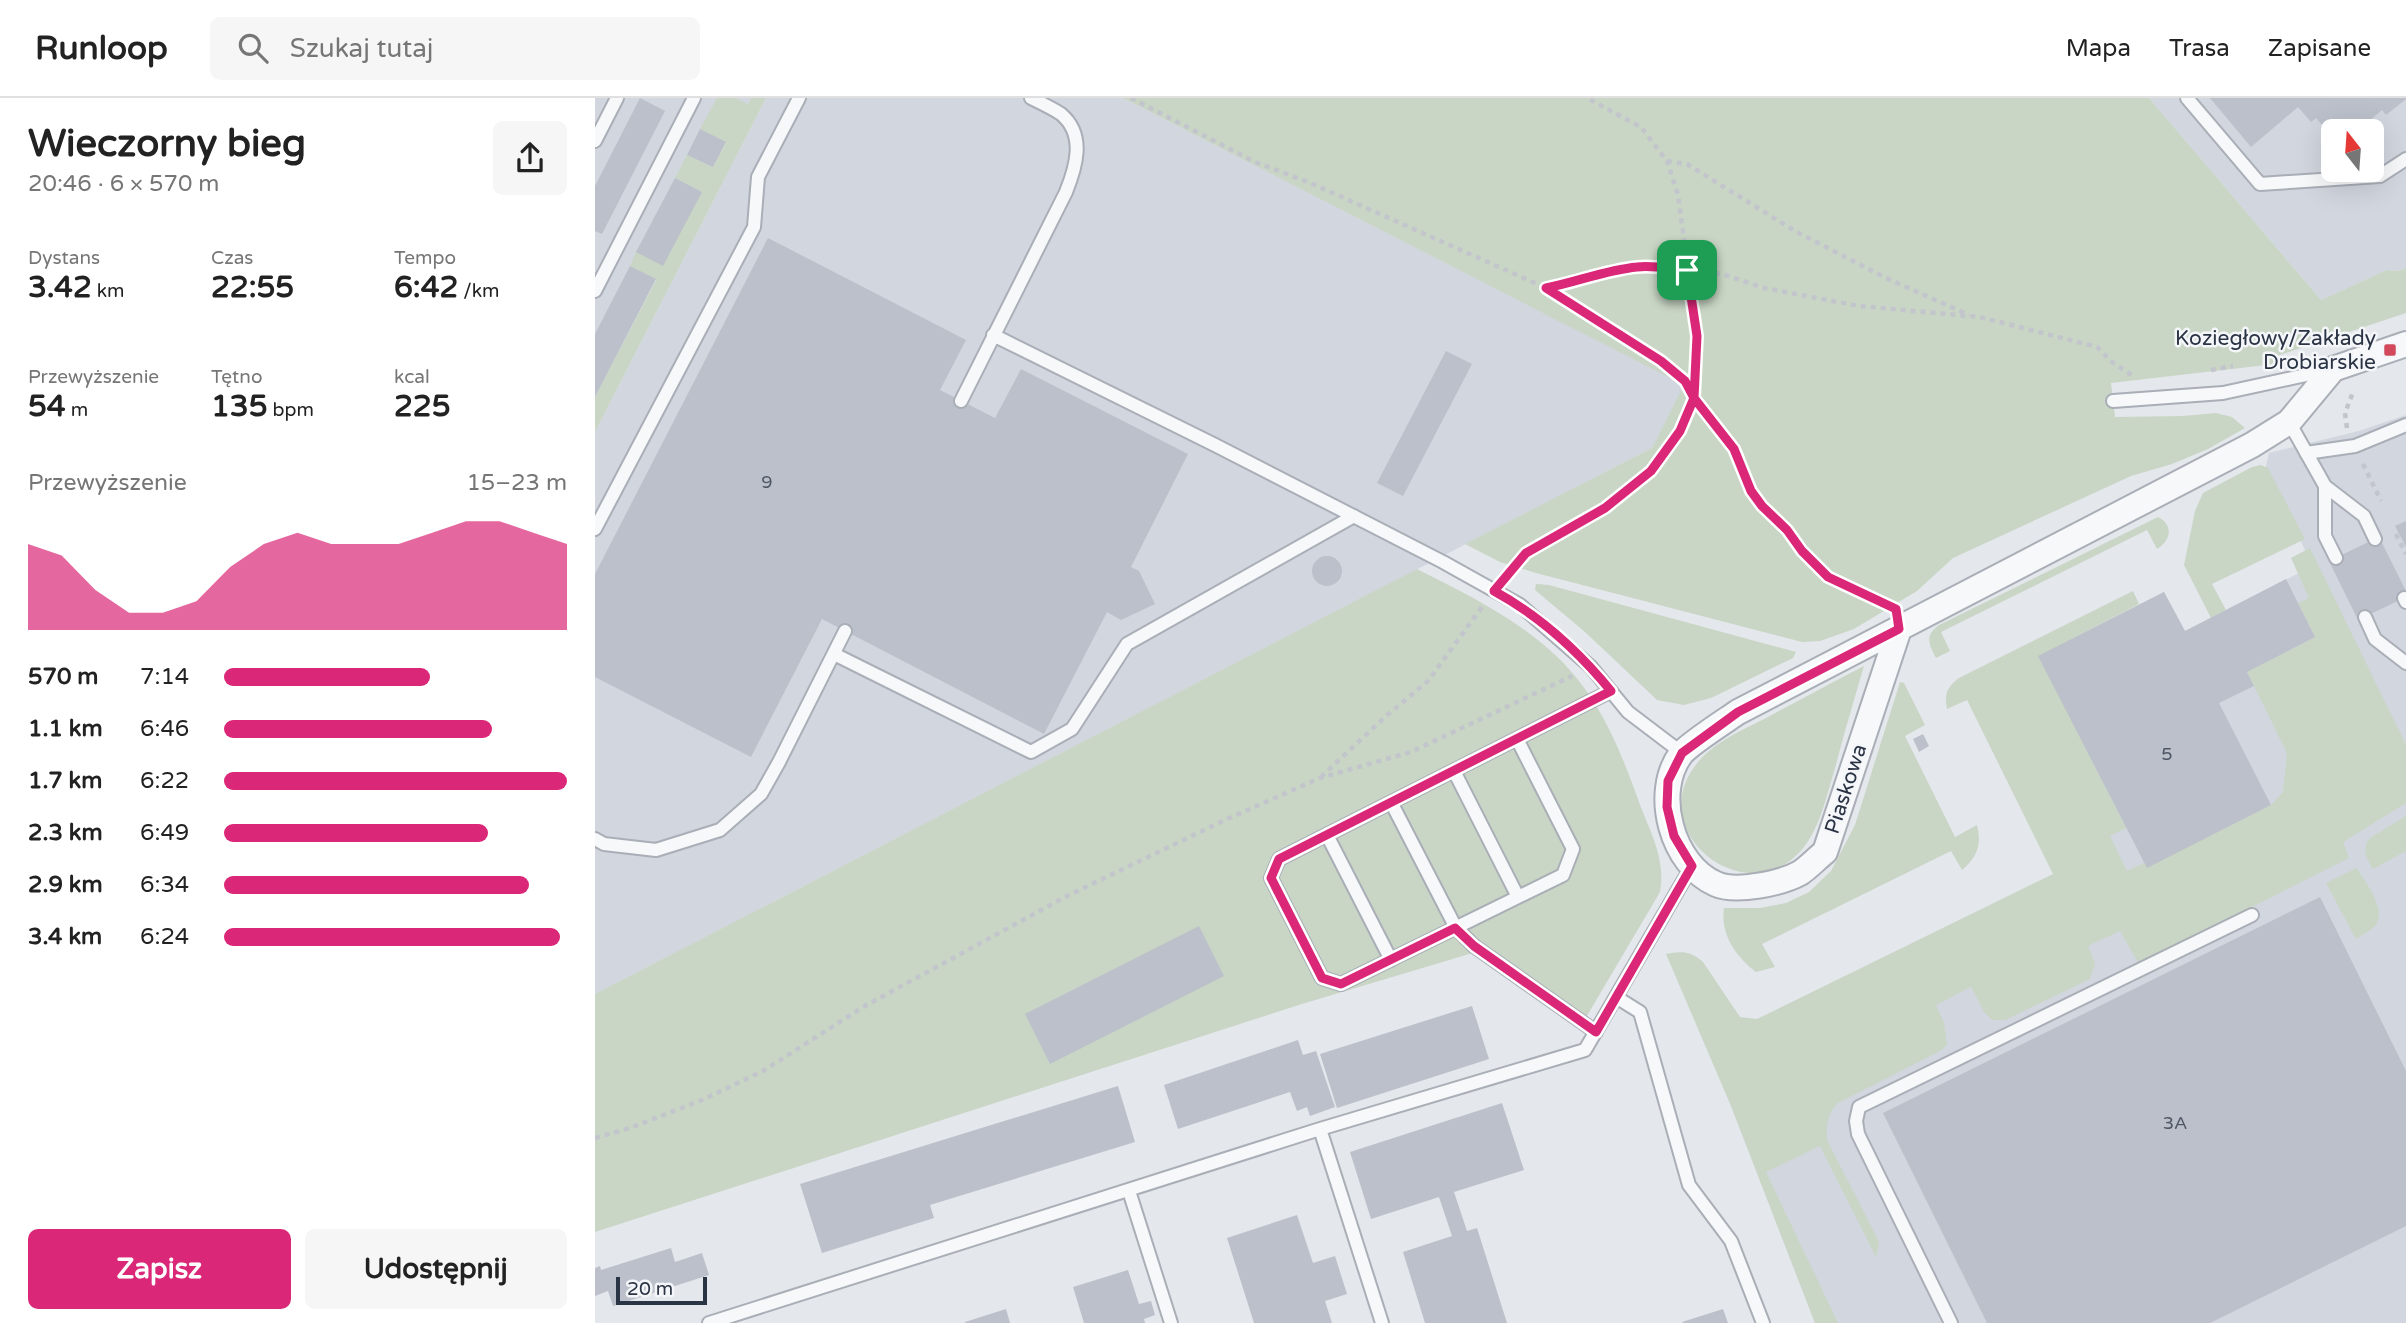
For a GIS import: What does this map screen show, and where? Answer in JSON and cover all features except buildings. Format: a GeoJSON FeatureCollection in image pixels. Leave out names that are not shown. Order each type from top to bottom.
{"type":"FeatureCollection","features":[{"type":"Feature","properties":{"kind":"street"},"geometry":{"type":"LineString","coordinates":[[2333,369],[2406,344]]}},
{"type":"Feature","properties":{"kind":"street","name":"Piaskowa"},"geometry":{"type":"LineString","coordinates":[[1899,629],[1825,852],[1801,872],[1773,884],[1743,887],[1717,885],[1692,866],[1674,836],[1667,807],[1668,781],[1682,753],[1738,712],[2190,478],[2289,422],[2333,369]]}},
{"type":"Feature","properties":{"kind":"lane"},"geometry":{"type":"LineString","coordinates":[[595,141],[617,98]]}},
{"type":"Feature","properties":{"kind":"lane"},"geometry":{"type":"LineString","coordinates":[[595,291],[694,98]]}},
{"type":"Feature","properties":{"kind":"lane"},"geometry":{"type":"LineString","coordinates":[[595,530],[754,227],[758,177],[799,98]]}},
{"type":"Feature","properties":{"kind":"lane"},"geometry":{"type":"LineString","coordinates":[[961,401],[1075,170],[1078,149],[1072,128],[1062,115],[1031,98]]}},
{"type":"Feature","properties":{"kind":"lane"},"geometry":{"type":"LineString","coordinates":[[2187,98],[2260,184],[2380,176],[2406,159]]}},
{"type":"Feature","properties":{"kind":"lane"},"geometry":{"type":"LineString","coordinates":[[993,335],[1354,516],[1520,605],[1591,667],[1628,712],[1682,753]]}},
{"type":"Feature","properties":{"kind":"lane"},"geometry":{"type":"LineString","coordinates":[[2113,401],[2223,393],[2333,369]]}},
{"type":"Feature","properties":{"kind":"lane"},"geometry":{"type":"LineString","coordinates":[[2289,422],[2325,486],[2364,516],[2375,539]]}},
{"type":"Feature","properties":{"kind":"lane"},"geometry":{"type":"LineString","coordinates":[[2306,453],[2355,446],[2406,425]]}},
{"type":"Feature","properties":{"kind":"lane"},"geometry":{"type":"LineString","coordinates":[[2325,486],[2325,536],[2336,558]]}},
{"type":"Feature","properties":{"kind":"lane"},"geometry":{"type":"LineString","coordinates":[[834,654],[1031,752],[1072,729],[1127,644],[1354,516]]}},
{"type":"Feature","properties":{"kind":"lane"},"geometry":{"type":"LineString","coordinates":[[2365,617],[2375,639],[2406,663]]}},
{"type":"Feature","properties":{"kind":"lane"},"geometry":{"type":"LineString","coordinates":[[595,839],[604,844],[656,850],[720,830],[761,794],[845,631]]}},
{"type":"Feature","properties":{"kind":"lane"},"geometry":{"type":"LineString","coordinates":[[1517,739],[1573,849],[1563,875],[1341,984],[1322,978],[1271,878],[1279,859],[1611,691]]}},
{"type":"Feature","properties":{"kind":"lane"},"geometry":{"type":"LineString","coordinates":[[1454,771],[1518,897]]}},
{"type":"Feature","properties":{"kind":"lane"},"geometry":{"type":"LineString","coordinates":[[1391,802],[1455,928],[1474,946],[1596,1032]]}},
{"type":"Feature","properties":{"kind":"lane"},"geometry":{"type":"LineString","coordinates":[[1327,835],[1391,960]]}},
{"type":"Feature","properties":{"kind":"lane"},"geometry":{"type":"LineString","coordinates":[[709,1323],[1320,1129],[1585,1050],[1692,866]]}},
{"type":"Feature","properties":{"kind":"lane"},"geometry":{"type":"LineString","coordinates":[[1951,1323],[1858,1134],[1856,1121],[1859,1107],[2252,915]]}},
{"type":"Feature","properties":{"kind":"lane"},"geometry":{"type":"LineString","coordinates":[[1616,997],[1640,1012],[1689,1185],[1731,1241],[1763,1323]]}},
{"type":"Feature","properties":{"kind":"lane"},"geometry":{"type":"LineString","coordinates":[[1320,1129],[1382,1323]]}},
{"type":"Feature","properties":{"kind":"lane"},"geometry":{"type":"LineString","coordinates":[[1129,1191],[1171,1323]]}},
{"type":"Feature","properties":{"kind":"path"},"geometry":{"type":"LineString","coordinates":[[1131,98],[1255,162],[1308,182],[1546,288],[1661,361],[1685,381],[1694,398],[1734,449],[1751,491],[1762,506],[1828,577],[1896,609],[1899,629]]}},
{"type":"Feature","properties":{"kind":"path"},"geometry":{"type":"LineString","coordinates":[[1320,779],[1385,717],[1428,681],[1494,591],[1526,553],[1605,508],[1651,471],[1680,431],[1694,398],[1697,336],[1678,195],[1667,161],[1641,127],[1587,98]]}},
{"type":"Feature","properties":{"kind":"path"},"geometry":{"type":"LineString","coordinates":[[1667,161],[1687,164],[1795,231],[1886,278],[1973,317]]}},
{"type":"Feature","properties":{"kind":"path"},"geometry":{"type":"LineString","coordinates":[[1546,288],[1577,282],[1613,270],[1641,266],[1723,274],[1764,288],[1859,306],[1973,317],[2097,347],[2131,376],[2142,376]]}},
{"type":"Feature","properties":{"kind":"path"},"geometry":{"type":"LineString","coordinates":[[2200,372],[2238,365]]}},
{"type":"Feature","properties":{"kind":"path"},"geometry":{"type":"LineString","coordinates":[[595,1138],[690,1105],[763,1072],[863,1007],[1067,896],[1225,820],[1320,779],[1411,752],[1591,667]]}},
{"type":"Feature","properties":{"kind":"shaded area"},"geometry":{"type":"Polygon","coordinates":[[[595,98],[751,98],[595,397],[595,98]]]}},
{"type":"Feature","properties":{"kind":"shaded area"},"geometry":{"type":"Polygon","coordinates":[[[766,98],[1123,98],[1685,385],[1652,448],[595,994],[595,432],[766,98]]]}},
{"type":"Feature","properties":{"kind":"shaded area"},"geometry":{"type":"Polygon","coordinates":[[[2149,98],[2406,98],[2406,268],[2399,271],[2387,270],[2321,300],[2149,98]]]}},
{"type":"Feature","properties":{"kind":"shaded area"},"geometry":{"type":"Polygon","coordinates":[[[2406,415],[2406,1323],[1815,1323],[1731,1106],[2082,932],[1963,690],[2038,656],[2164,592],[2185,631],[2313,566],[2265,470],[2269,453],[2359,431],[2406,415]]]}},
{"type":"Feature","properties":{"kind":"green space"},"geometry":{"type":"Polygon","coordinates":[[[717,98],[735,98],[748,104],[751,98],[766,98],[595,432],[595,397],[656,280],[630,266],[636,252],[702,192],[675,178],[687,155],[713,167],[726,143],[700,129],[717,98]]]}},
{"type":"Feature","properties":{"kind":"green space"},"geometry":{"type":"Polygon","coordinates":[[[1123,98],[2149,98],[2321,300],[2387,270],[2399,271],[2406,268],[2406,313],[2274,357],[2275,364],[2111,383],[2115,417],[2216,413],[2232,417],[2245,428],[2208,449],[2172,464],[2131,476],[1953,558],[1917,591],[1854,629],[1820,641],[1802,642],[1536,573],[1500,562],[1465,544],[1652,448],[1684,385],[1123,98]]]}},
{"type":"Feature","properties":{"kind":"green space"},"geometry":{"type":"Polygon","coordinates":[[[2261,465],[2268,468],[2305,539],[2212,584],[2226,610],[2211,618],[2184,565],[2195,511],[2203,493],[2252,467],[2261,465]]]}},
{"type":"Feature","properties":{"kind":"green space"},"geometry":{"type":"Polygon","coordinates":[[[2158,517],[2167,524],[2169,533],[2162,546],[2157,549],[2147,530],[1941,632],[1950,651],[1936,658],[1929,640],[1931,633],[1939,625],[2158,517]]]}},
{"type":"Feature","properties":{"kind":"green space"},"geometry":{"type":"Polygon","coordinates":[[[2310,548],[2406,745],[2406,803],[2343,842],[2349,858],[2139,964],[2120,931],[2088,946],[2095,963],[2090,979],[2005,1020],[1992,1020],[1984,1012],[1971,987],[1936,1005],[1944,1023],[1947,1045],[1838,1103],[1828,1120],[1827,1140],[1879,1242],[1876,1257],[1820,1146],[1766,1172],[1838,1323],[1815,1323],[1731,1106],[1666,954],[1686,953],[1699,958],[1740,1017],[1757,1019],[2053,874],[1967,700],[1947,709],[1946,695],[1959,678],[2133,591],[2139,604],[2039,656],[2126,828],[2110,836],[2127,871],[2144,863],[2147,867],[2271,805],[2283,792],[2287,753],[2247,672],[2315,637],[2298,603],[2309,598],[2291,558],[2310,548]]]}},
{"type":"Feature","properties":{"kind":"green space"},"geometry":{"type":"Polygon","coordinates":[[[1417,569],[1481,602],[1522,628],[1559,658],[1575,676],[1596,705],[1613,738],[1653,837],[1661,869],[1660,892],[1581,1026],[1476,952],[1302,1004],[595,1232],[595,994],[1417,569]]]}},
{"type":"Feature","properties":{"kind":"green space"},"geometry":{"type":"Polygon","coordinates":[[[1536,584],[1549,585],[1796,652],[1793,658],[1711,698],[1684,705],[1657,700],[1585,632],[1535,590],[1536,584]]]}},
{"type":"Feature","properties":{"kind":"green space"},"geometry":{"type":"Polygon","coordinates":[[[1864,666],[1823,809],[1804,847],[1781,866],[1756,873],[1731,869],[1708,856],[1691,837],[1682,814],[1684,788],[1699,761],[1730,736],[1864,666]]]}},
{"type":"Feature","properties":{"kind":"green space"},"geometry":{"type":"Polygon","coordinates":[[[1900,682],[1904,683],[1925,725],[1905,736],[1955,837],[1977,825],[1979,839],[1975,855],[1962,870],[1951,851],[1762,944],[1775,967],[1756,972],[1736,952],[1727,936],[1724,908],[1760,908],[1786,903],[1809,892],[1831,871],[1855,825],[1900,682]]]}},
{"type":"Feature","properties":{"kind":"green space"},"geometry":{"type":"Polygon","coordinates":[[[2406,816],[2406,851],[2373,869],[2366,854],[2367,842],[2406,816]]]}},
{"type":"Feature","properties":{"kind":"green space"},"geometry":{"type":"Polygon","coordinates":[[[2357,868],[2374,896],[2379,912],[2375,926],[2356,939],[2326,883],[2357,868]]]}},
{"type":"Feature","properties":{"kind":"place","name":"Koziegłowy/Zakłady Drobiarskie"},"geometry":{"type":"Point","coordinates":[2390,350]}},
{"type":"Feature","properties":{"kind":"route"},"geometry":{"type":"LineString","coordinates":[[1687,270],[1641,266],[1613,270],[1577,282],[1546,288],[1661,361],[1685,381],[1694,398],[1734,449],[1751,491],[1762,506],[1828,577],[1896,609],[1899,629],[1738,712],[1682,753],[1668,781],[1667,807],[1674,836],[1692,866],[1596,1032],[1474,946],[1455,928],[1341,984],[1322,978],[1271,878],[1279,859],[1611,691],[1591,667],[1520,605],[1494,591],[1526,553],[1605,508],[1651,471],[1680,431],[1694,398],[1697,336],[1687,270]]}}]}
